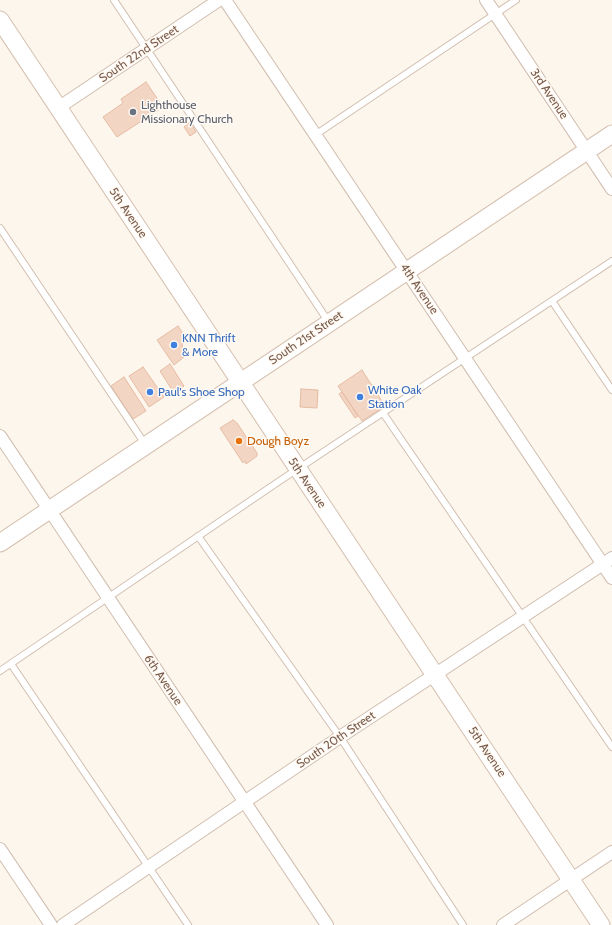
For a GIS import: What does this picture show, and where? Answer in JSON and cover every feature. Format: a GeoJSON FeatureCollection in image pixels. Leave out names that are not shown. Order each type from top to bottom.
{"type":"FeatureCollection","features":[{"type":"Feature","properties":{"kind":"street","name":"South 22nd Street"},"geometry":{"type":"LineString","coordinates":[[58,108],[219,0]]}},
{"type":"Feature","properties":{"kind":"street","name":"4th Avenue"},"geometry":{"type":"LineString","coordinates":[[225,0],[465,358],[607,561],[612,578]]}},
{"type":"Feature","properties":{"kind":"street","name":"3rd Avenue"},"geometry":{"type":"LineString","coordinates":[[486,0],[612,189]]}},
{"type":"Feature","properties":{"kind":"street","name":"5th Avenue"},"geometry":{"type":"LineString","coordinates":[[0,20],[601,925]]}},
{"type":"Feature","properties":{"kind":"street","name":"South 21st Street"},"geometry":{"type":"LineString","coordinates":[[0,543],[612,134]]}},
{"type":"Feature","properties":{"kind":"street","name":"6th Avenue"},"geometry":{"type":"LineString","coordinates":[[0,436],[327,925]]}},
{"type":"Feature","properties":{"kind":"street","name":"South 20th Street"},"geometry":{"type":"LineString","coordinates":[[63,925],[245,801],[607,561]]}},
{"type":"Feature","properties":{"kind":"street"},"geometry":{"type":"LineString","coordinates":[[0,849],[50,925]]}},
{"type":"Feature","properties":{"kind":"street"},"geometry":{"type":"LineString","coordinates":[[503,925],[612,852]]}},
{"type":"Feature","properties":{"kind":"lane"},"geometry":{"type":"LineString","coordinates":[[114,0],[329,323]]}},
{"type":"Feature","properties":{"kind":"lane"},"geometry":{"type":"LineString","coordinates":[[316,135],[516,0]]}},
{"type":"Feature","properties":{"kind":"lane"},"geometry":{"type":"LineString","coordinates":[[0,228],[145,446]]}},
{"type":"Feature","properties":{"kind":"lane"},"geometry":{"type":"LineString","coordinates":[[0,671],[109,599],[198,536],[298,469],[612,262]]}},
{"type":"Feature","properties":{"kind":"lane"},"geometry":{"type":"LineString","coordinates":[[552,301],[612,390]]}},
{"type":"Feature","properties":{"kind":"lane"},"geometry":{"type":"LineString","coordinates":[[383,413],[612,747]]}},
{"type":"Feature","properties":{"kind":"lane"},"geometry":{"type":"LineString","coordinates":[[198,536],[340,738],[463,925]]}},
{"type":"Feature","properties":{"kind":"lane"},"geometry":{"type":"LineString","coordinates":[[10,664],[188,925]]}},
{"type":"Feature","properties":{"kind":"building","name":"Lighthouse Missionary Church"},"geometry":{"type":"Polygon","coordinates":[[[146,82],[163,107],[117,137],[103,117],[123,103],[121,99],[146,82]]]}},
{"type":"Feature","properties":{"kind":"building"},"geometry":{"type":"Polygon","coordinates":[[[190,122],[196,132],[190,136],[184,127],[190,122]]]}},
{"type":"Feature","properties":{"kind":"building"},"geometry":{"type":"Polygon","coordinates":[[[178,326],[188,341],[182,344],[184,357],[174,365],[157,340],[178,326]]]}},
{"type":"Feature","properties":{"kind":"building"},"geometry":{"type":"Polygon","coordinates":[[[170,364],[184,386],[174,393],[160,371],[170,364]]]}},
{"type":"Feature","properties":{"kind":"building"},"geometry":{"type":"Polygon","coordinates":[[[143,367],[164,397],[149,407],[129,376],[143,367]]]}},
{"type":"Feature","properties":{"kind":"building"},"geometry":{"type":"Polygon","coordinates":[[[362,370],[385,406],[362,421],[338,386],[362,370]]]}},
{"type":"Feature","properties":{"kind":"building"},"geometry":{"type":"Polygon","coordinates":[[[124,377],[146,411],[133,419],[111,386],[124,377]]]}},
{"type":"Feature","properties":{"kind":"building"},"geometry":{"type":"Polygon","coordinates":[[[301,389],[318,390],[317,408],[300,407],[301,389]]]}},
{"type":"Feature","properties":{"kind":"building"},"geometry":{"type":"Polygon","coordinates":[[[342,392],[358,416],[355,418],[339,394],[342,392]]]}},
{"type":"Feature","properties":{"kind":"building"},"geometry":{"type":"Polygon","coordinates":[[[233,420],[237,423],[257,453],[257,456],[246,464],[245,461],[243,463],[220,428],[233,420]]]}},
{"type":"Feature","properties":{"kind":"place","name":"Lighthouse Missionary Church"},"geometry":{"type":"Point","coordinates":[133,112]}},
{"type":"Feature","properties":{"kind":"place","name":"KNN Thrift & More"},"geometry":{"type":"Point","coordinates":[174,345]}},
{"type":"Feature","properties":{"kind":"place","name":"Paul's Shoe Shop"},"geometry":{"type":"Point","coordinates":[150,392]}},
{"type":"Feature","properties":{"kind":"place","name":"White Oak Station"},"geometry":{"type":"Point","coordinates":[360,397]}},
{"type":"Feature","properties":{"kind":"place","name":"Dough Boyz"},"geometry":{"type":"Point","coordinates":[239,441]}}]}
